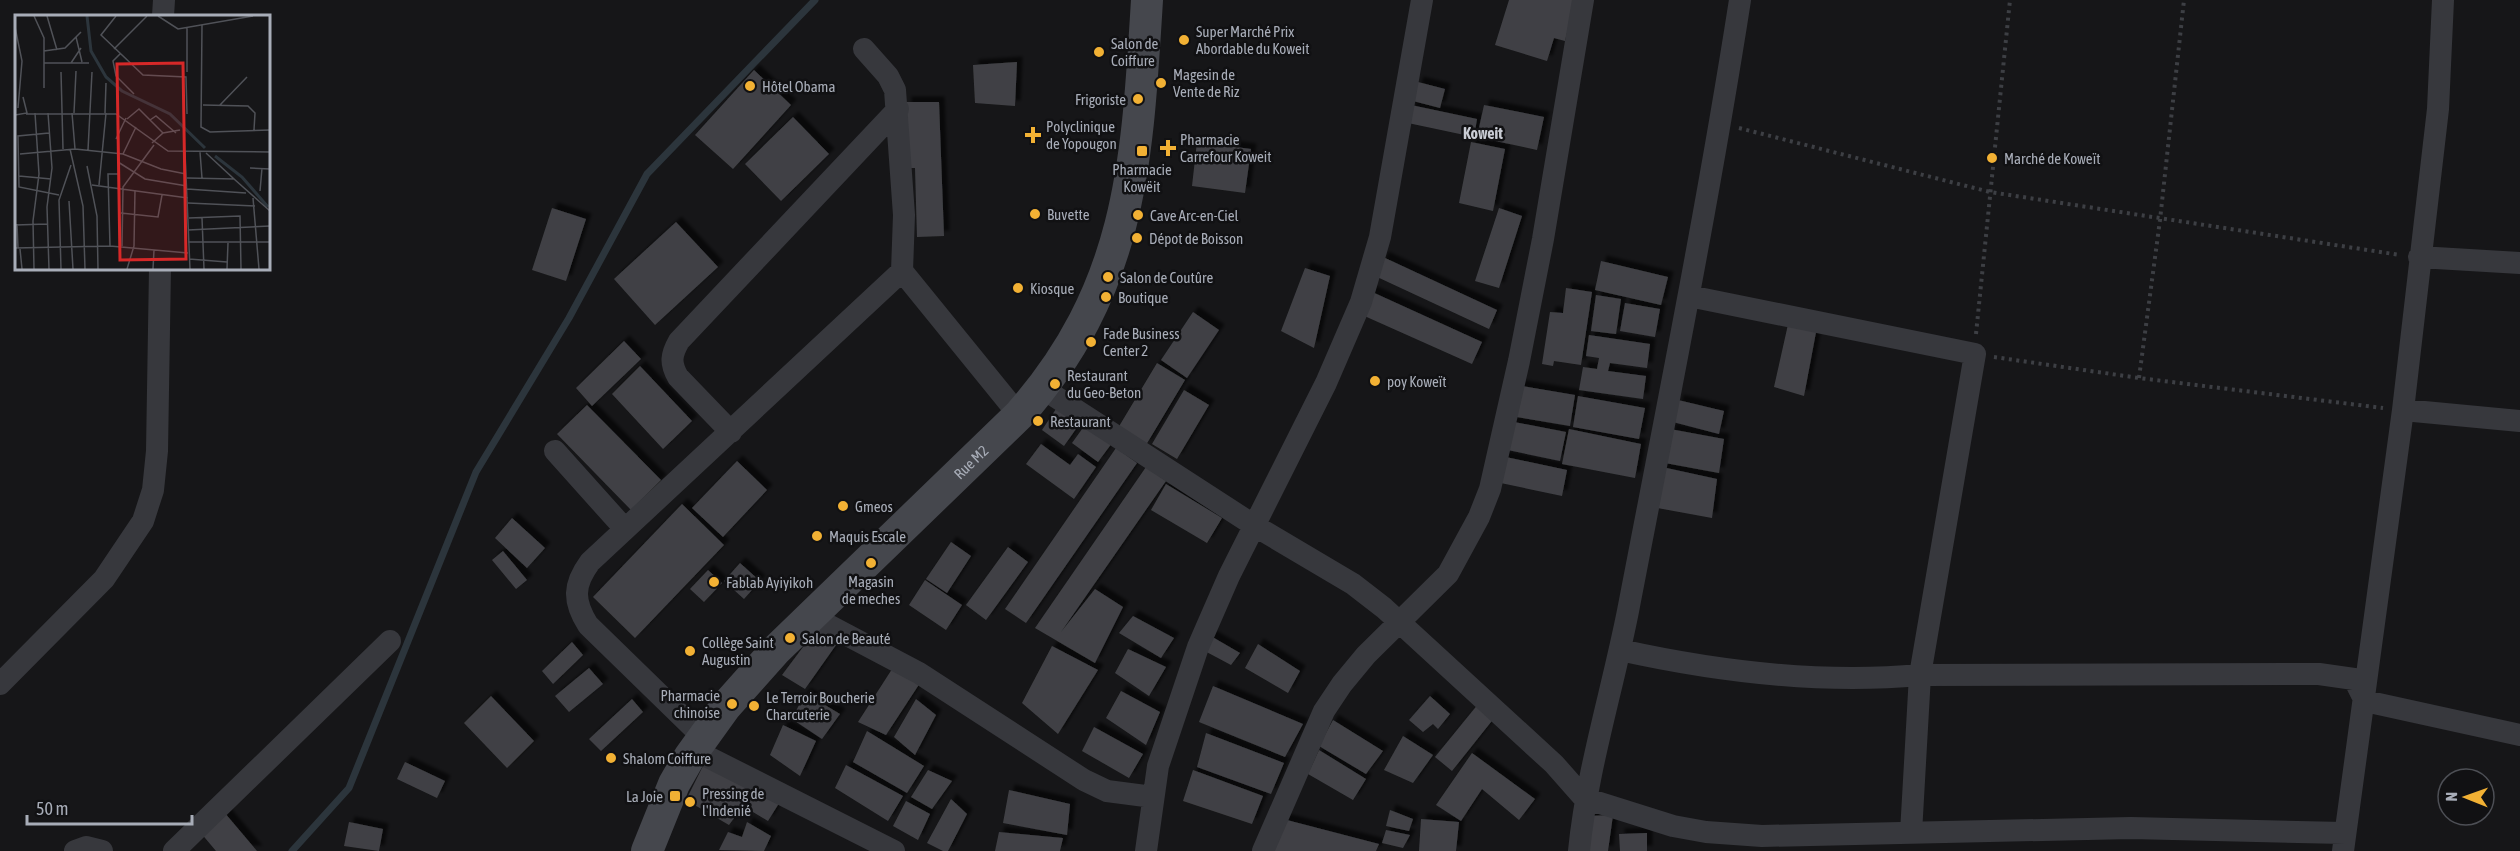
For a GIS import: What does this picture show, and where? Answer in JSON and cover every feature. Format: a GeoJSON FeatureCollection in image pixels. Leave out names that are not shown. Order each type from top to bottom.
{"type":"FeatureCollection","features":[{"type":"Feature","properties":{"kind":"street"},"geometry":{"type":"LineString","coordinates":[[163,15],[164,0]]}},
{"type":"Feature","properties":{"kind":"street","name":"Rue M2"},"geometry":{"type":"LineString","coordinates":[[647,851],[674,784],[699,743],[733,698],[811,616],[1019,415],[1042,388],[1092,306],[1107,271],[1126,208],[1136,148],[1147,0]]}},
{"type":"Feature","properties":{"kind":"street"},"geometry":{"type":"LineString","coordinates":[[1146,851],[1158,766],[1198,647],[1229,576],[1326,383],[1361,302],[1380,237],[1422,0]]}},
{"type":"Feature","properties":{"kind":"street"},"geometry":{"type":"LineString","coordinates":[[1263,851],[1324,711],[1348,677],[1448,574],[1466,546],[1490,489],[1507,418],[1541,250],[1583,0]]}},
{"type":"Feature","properties":{"kind":"street"},"geometry":{"type":"LineString","coordinates":[[1579,851],[1584,798],[1620,650],[1721,124],[1740,0]]}},
{"type":"Feature","properties":{"kind":"street"},"geometry":{"type":"LineString","coordinates":[[1042,388],[1255,526],[1353,584],[1399,622],[1554,764],[1584,798],[1673,825],[1706,832],[1762,836],[2131,828],[2344,842],[2403,410],[2438,109],[2443,0]]}},
{"type":"Feature","properties":{"kind":"street"},"geometry":{"type":"LineString","coordinates":[[864,49],[888,76],[895,90],[904,215],[902,271],[1019,415]]}},
{"type":"Feature","properties":{"kind":"street"},"geometry":{"type":"LineString","coordinates":[[730,432],[678,377],[672,367],[671,354],[679,341],[898,109]]}},
{"type":"Feature","properties":{"kind":"street"},"geometry":{"type":"LineString","coordinates":[[2419,257],[2520,263]]}},
{"type":"Feature","properties":{"kind":"street"},"geometry":{"type":"LineString","coordinates":[[0,684],[104,579],[143,522],[153,490],[157,451],[160,270]]}},
{"type":"Feature","properties":{"kind":"street"},"geometry":{"type":"LineString","coordinates":[[894,851],[699,743],[588,625],[579,611],[575,592],[579,576],[624,528],[902,271]]}},
{"type":"Feature","properties":{"kind":"street"},"geometry":{"type":"LineString","coordinates":[[1689,296],[1974,354],[1920,675],[1911,833]]}},
{"type":"Feature","properties":{"kind":"street"},"geometry":{"type":"LineString","coordinates":[[2403,410],[2520,421]]}},
{"type":"Feature","properties":{"kind":"street"},"geometry":{"type":"LineString","coordinates":[[555,451],[624,528]]}},
{"type":"Feature","properties":{"kind":"street"},"geometry":{"type":"LineString","coordinates":[[811,616],[919,674],[1084,780],[1107,791],[1153,798]]}},
{"type":"Feature","properties":{"kind":"street"},"geometry":{"type":"LineString","coordinates":[[174,851],[390,641]]}},
{"type":"Feature","properties":{"kind":"street"},"geometry":{"type":"LineString","coordinates":[[1620,650],[1664,660],[1771,672],[1855,677],[2296,672],[2354,679],[2365,701]]}},
{"type":"Feature","properties":{"kind":"street"},"geometry":{"type":"LineString","coordinates":[[2365,701],[2520,735]]}},
{"type":"Feature","properties":{"kind":"street"},"geometry":{"type":"LineString","coordinates":[[75,851],[86,847],[102,851]]}},
{"type":"Feature","properties":{"kind":"path"},"geometry":{"type":"LineString","coordinates":[[2010,0],[1974,354],[2139,378],[2403,410]]}},
{"type":"Feature","properties":{"kind":"path"},"geometry":{"type":"LineString","coordinates":[[2139,378],[2160,220],[2184,0]]}},
{"type":"Feature","properties":{"kind":"path"},"geometry":{"type":"LineString","coordinates":[[1721,124],[1990,192],[2160,220],[2419,257]]}},
{"type":"Feature","properties":{"kind":"building"},"geometry":{"type":"Polygon","coordinates":[[[1509,0],[1575,0],[1565,41],[1554,38],[1547,61],[1495,45],[1509,0]]]}},
{"type":"Feature","properties":{"kind":"building"},"geometry":{"type":"Polygon","coordinates":[[[1017,62],[1015,106],[975,103],[973,65],[1017,62]]]}},
{"type":"Feature","properties":{"kind":"building"},"geometry":{"type":"Polygon","coordinates":[[[754,70],[791,105],[733,169],[695,135],[754,70]]]}},
{"type":"Feature","properties":{"kind":"building"},"geometry":{"type":"Polygon","coordinates":[[[1418,82],[1445,89],[1440,108],[1413,101],[1418,82]]]}},
{"type":"Feature","properties":{"kind":"building"},"geometry":{"type":"Polygon","coordinates":[[[906,102],[939,102],[944,236],[917,237],[915,168],[907,168],[906,102]]]}},
{"type":"Feature","properties":{"kind":"building"},"geometry":{"type":"Polygon","coordinates":[[[1411,105],[1477,119],[1474,137],[1408,123],[1411,105]]]}},
{"type":"Feature","properties":{"kind":"building"},"geometry":{"type":"Polygon","coordinates":[[[1484,105],[1544,117],[1537,150],[1477,137],[1484,105]]]}},
{"type":"Feature","properties":{"kind":"building"},"geometry":{"type":"Polygon","coordinates":[[[793,117],[829,154],[781,201],[745,164],[793,117]]]}},
{"type":"Feature","properties":{"kind":"building"},"geometry":{"type":"Polygon","coordinates":[[[1197,142],[1251,149],[1245,193],[1192,186],[1197,142]]]}},
{"type":"Feature","properties":{"kind":"building"},"geometry":{"type":"Polygon","coordinates":[[[1471,142],[1505,149],[1493,211],[1459,203],[1471,142]]]}},
{"type":"Feature","properties":{"kind":"building"},"geometry":{"type":"Polygon","coordinates":[[[552,208],[586,219],[566,281],[532,270],[552,208]]]}},
{"type":"Feature","properties":{"kind":"building"},"geometry":{"type":"Polygon","coordinates":[[[1499,208],[1522,216],[1499,288],[1475,281],[1499,208]]]}},
{"type":"Feature","properties":{"kind":"building"},"geometry":{"type":"Polygon","coordinates":[[[676,222],[718,267],[655,325],[614,279],[676,222]]]}},
{"type":"Feature","properties":{"kind":"building"},"geometry":{"type":"Polygon","coordinates":[[[1383,257],[1497,310],[1489,329],[1375,276],[1383,257]]]}},
{"type":"Feature","properties":{"kind":"building"},"geometry":{"type":"Polygon","coordinates":[[[1601,261],[1668,277],[1661,305],[1595,290],[1601,261]]]}},
{"type":"Feature","properties":{"kind":"building"},"geometry":{"type":"Polygon","coordinates":[[[1305,268],[1330,276],[1314,348],[1281,331],[1305,268]]]}},
{"type":"Feature","properties":{"kind":"building"},"geometry":{"type":"Polygon","coordinates":[[[1566,288],[1592,292],[1581,365],[1554,361],[1553,366],[1542,364],[1550,312],[1563,313],[1566,288]]]}},
{"type":"Feature","properties":{"kind":"building"},"geometry":{"type":"Polygon","coordinates":[[[1370,291],[1482,342],[1472,364],[1360,314],[1370,291]]]}},
{"type":"Feature","properties":{"kind":"building"},"geometry":{"type":"Polygon","coordinates":[[[1596,295],[1621,299],[1616,334],[1591,331],[1596,295]]]}},
{"type":"Feature","properties":{"kind":"building"},"geometry":{"type":"Polygon","coordinates":[[[1625,303],[1660,309],[1655,337],[1620,331],[1625,303]]]}},
{"type":"Feature","properties":{"kind":"building"},"geometry":{"type":"Polygon","coordinates":[[[1193,312],[1219,330],[1187,378],[1161,360],[1193,312]]]}},
{"type":"Feature","properties":{"kind":"building"},"geometry":{"type":"Polygon","coordinates":[[[1789,320],[1817,327],[1804,396],[1774,387],[1789,320]]]}},
{"type":"Feature","properties":{"kind":"building"},"geometry":{"type":"Polygon","coordinates":[[[1589,335],[1650,344],[1647,368],[1610,363],[1608,371],[1646,376],[1643,399],[1579,390],[1583,367],[1597,369],[1599,358],[1586,356],[1589,335]]]}},
{"type":"Feature","properties":{"kind":"building"},"geometry":{"type":"Polygon","coordinates":[[[624,341],[641,359],[592,406],[576,388],[624,341]]]}},
{"type":"Feature","properties":{"kind":"building"},"geometry":{"type":"Polygon","coordinates":[[[1157,363],[1185,380],[1146,445],[1118,428],[1157,363]]]}},
{"type":"Feature","properties":{"kind":"building"},"geometry":{"type":"Polygon","coordinates":[[[640,366],[692,421],[663,449],[612,394],[640,366]]]}},
{"type":"Feature","properties":{"kind":"building"},"geometry":{"type":"Polygon","coordinates":[[[1516,385],[1575,395],[1570,426],[1511,416],[1516,385]]]}},
{"type":"Feature","properties":{"kind":"building"},"geometry":{"type":"Polygon","coordinates":[[[1184,390],[1209,405],[1177,459],[1152,444],[1184,390]]]}},
{"type":"Feature","properties":{"kind":"building"},"geometry":{"type":"Polygon","coordinates":[[[1578,396],[1645,408],[1639,439],[1573,427],[1578,396]]]}},
{"type":"Feature","properties":{"kind":"building"},"geometry":{"type":"Polygon","coordinates":[[[1678,400],[1724,411],[1719,434],[1673,422],[1678,400]]]}},
{"type":"Feature","properties":{"kind":"building"},"geometry":{"type":"Polygon","coordinates":[[[1060,403],[1083,419],[1064,446],[1042,430],[1060,403]]]}},
{"type":"Feature","properties":{"kind":"building"},"geometry":{"type":"Polygon","coordinates":[[[587,405],[661,480],[631,510],[557,434],[587,405]]]}},
{"type":"Feature","properties":{"kind":"building"},"geometry":{"type":"Polygon","coordinates":[[[1509,421],[1566,432],[1560,461],[1503,449],[1509,421]]]}},
{"type":"Feature","properties":{"kind":"building"},"geometry":{"type":"Polygon","coordinates":[[[1085,425],[1112,443],[1098,462],[1072,443],[1085,425]]]}},
{"type":"Feature","properties":{"kind":"building"},"geometry":{"type":"Polygon","coordinates":[[[1569,429],[1641,444],[1635,478],[1562,464],[1569,429]]]}},
{"type":"Feature","properties":{"kind":"building"},"geometry":{"type":"Polygon","coordinates":[[[1670,429],[1724,439],[1719,473],[1665,463],[1670,429]]]}},
{"type":"Feature","properties":{"kind":"building"},"geometry":{"type":"Polygon","coordinates":[[[1041,444],[1070,465],[1078,454],[1096,467],[1074,499],[1026,464],[1041,444]]]}},
{"type":"Feature","properties":{"kind":"building"},"geometry":{"type":"Polygon","coordinates":[[[1116,448],[1137,463],[1026,623],[1005,609],[1116,448]]]}},
{"type":"Feature","properties":{"kind":"building"},"geometry":{"type":"Polygon","coordinates":[[[1501,456],[1567,470],[1562,496],[1496,482],[1501,456]]]}},
{"type":"Feature","properties":{"kind":"building"},"geometry":{"type":"Polygon","coordinates":[[[737,461],[767,490],[723,537],[692,508],[737,461]]]}},
{"type":"Feature","properties":{"kind":"building"},"geometry":{"type":"Polygon","coordinates":[[[1146,467],[1166,481],[1061,632],[1095,589],[1123,607],[1095,663],[1035,628],[1146,467]]]}},
{"type":"Feature","properties":{"kind":"building"},"geometry":{"type":"Polygon","coordinates":[[[1662,467],[1717,479],[1712,518],[1652,507],[1662,467]]]}},
{"type":"Feature","properties":{"kind":"building"},"geometry":{"type":"Polygon","coordinates":[[[1166,484],[1222,518],[1207,543],[1151,510],[1166,484]]]}},
{"type":"Feature","properties":{"kind":"building"},"geometry":{"type":"Polygon","coordinates":[[[682,504],[724,545],[635,638],[593,597],[682,504]]]}},
{"type":"Feature","properties":{"kind":"building"},"geometry":{"type":"Polygon","coordinates":[[[512,518],[545,548],[527,568],[495,538],[512,518]]]}},
{"type":"Feature","properties":{"kind":"building"},"geometry":{"type":"Polygon","coordinates":[[[951,542],[971,556],[947,593],[926,579],[951,542]]]}},
{"type":"Feature","properties":{"kind":"building"},"geometry":{"type":"Polygon","coordinates":[[[1008,547],[1028,562],[986,620],[966,605],[1008,547]]]}},
{"type":"Feature","properties":{"kind":"building"},"geometry":{"type":"Polygon","coordinates":[[[503,551],[527,580],[516,589],[492,560],[503,551]]]}},
{"type":"Feature","properties":{"kind":"building"},"geometry":{"type":"Polygon","coordinates":[[[740,563],[760,581],[744,599],[724,581],[740,563]]]}},
{"type":"Feature","properties":{"kind":"building"},"geometry":{"type":"Polygon","coordinates":[[[708,570],[722,583],[704,602],[690,589],[708,570]]]}},
{"type":"Feature","properties":{"kind":"building"},"geometry":{"type":"Polygon","coordinates":[[[925,580],[962,605],[946,630],[909,605],[925,580]]]}},
{"type":"Feature","properties":{"kind":"building"},"geometry":{"type":"Polygon","coordinates":[[[1133,616],[1174,638],[1161,658],[1119,633],[1133,616]]]}},
{"type":"Feature","properties":{"kind":"building"},"geometry":{"type":"Polygon","coordinates":[[[818,627],[841,638],[805,689],[782,675],[818,627]]]}},
{"type":"Feature","properties":{"kind":"building"},"geometry":{"type":"Polygon","coordinates":[[[1209,635],[1240,653],[1231,665],[1201,649],[1209,635]]]}},
{"type":"Feature","properties":{"kind":"building"},"geometry":{"type":"Polygon","coordinates":[[[572,642],[583,655],[553,684],[542,671],[572,642]]]}},
{"type":"Feature","properties":{"kind":"building"},"geometry":{"type":"Polygon","coordinates":[[[1258,644],[1300,671],[1288,693],[1245,668],[1258,644]]]}},
{"type":"Feature","properties":{"kind":"building"},"geometry":{"type":"Polygon","coordinates":[[[1052,646],[1098,670],[1058,734],[1022,703],[1052,646]]]}},
{"type":"Feature","properties":{"kind":"building"},"geometry":{"type":"Polygon","coordinates":[[[1128,649],[1166,667],[1149,696],[1115,673],[1128,649]]]}},
{"type":"Feature","properties":{"kind":"building"},"geometry":{"type":"Polygon","coordinates":[[[894,666],[920,683],[886,735],[858,722],[894,666]]]}},
{"type":"Feature","properties":{"kind":"building"},"geometry":{"type":"Polygon","coordinates":[[[589,668],[603,684],[569,712],[555,696],[589,668]]]}},
{"type":"Feature","properties":{"kind":"building"},"geometry":{"type":"Polygon","coordinates":[[[1213,686],[1303,724],[1285,757],[1199,722],[1213,686]]]}},
{"type":"Feature","properties":{"kind":"building"},"geometry":{"type":"Polygon","coordinates":[[[1121,691],[1160,712],[1146,745],[1106,718],[1121,691]]]}},
{"type":"Feature","properties":{"kind":"building"},"geometry":{"type":"Polygon","coordinates":[[[805,693],[840,714],[822,739],[792,719],[805,693]]]}},
{"type":"Feature","properties":{"kind":"building"},"geometry":{"type":"Polygon","coordinates":[[[491,696],[534,741],[507,768],[464,723],[491,696]]]}},
{"type":"Feature","properties":{"kind":"building"},"geometry":{"type":"Polygon","coordinates":[[[1430,696],[1450,714],[1438,729],[1433,724],[1423,732],[1409,720],[1430,696]]]}},
{"type":"Feature","properties":{"kind":"building"},"geometry":{"type":"Polygon","coordinates":[[[632,699],[643,712],[601,751],[589,739],[632,699]]]}},
{"type":"Feature","properties":{"kind":"building"},"geometry":{"type":"Polygon","coordinates":[[[916,699],[936,715],[915,755],[894,737],[916,699]]]}},
{"type":"Feature","properties":{"kind":"building"},"geometry":{"type":"Polygon","coordinates":[[[1479,703],[1495,717],[1452,771],[1435,757],[1479,703]]]}},
{"type":"Feature","properties":{"kind":"building"},"geometry":{"type":"Polygon","coordinates":[[[1333,720],[1383,751],[1366,774],[1319,746],[1333,720]]]}},
{"type":"Feature","properties":{"kind":"building"},"geometry":{"type":"Polygon","coordinates":[[[783,725],[816,741],[800,776],[770,755],[783,725]]]}},
{"type":"Feature","properties":{"kind":"building"},"geometry":{"type":"Polygon","coordinates":[[[1094,727],[1143,754],[1129,778],[1082,751],[1094,727]]]}},
{"type":"Feature","properties":{"kind":"building"},"geometry":{"type":"Polygon","coordinates":[[[867,731],[924,766],[907,793],[853,762],[867,731]]]}},
{"type":"Feature","properties":{"kind":"building"},"geometry":{"type":"Polygon","coordinates":[[[1206,733],[1284,763],[1271,794],[1197,767],[1206,733]]]}},
{"type":"Feature","properties":{"kind":"building"},"geometry":{"type":"Polygon","coordinates":[[[1403,736],[1433,755],[1413,783],[1384,770],[1403,736]]]}},
{"type":"Feature","properties":{"kind":"building"},"geometry":{"type":"Polygon","coordinates":[[[1319,750],[1366,779],[1353,800],[1308,774],[1319,750]]]}},
{"type":"Feature","properties":{"kind":"building"},"geometry":{"type":"Polygon","coordinates":[[[1472,753],[1535,799],[1519,820],[1482,789],[1461,821],[1436,805],[1472,753]]]}},
{"type":"Feature","properties":{"kind":"building"},"geometry":{"type":"Polygon","coordinates":[[[405,762],[445,781],[437,798],[397,779],[405,762]]]}},
{"type":"Feature","properties":{"kind":"building"},"geometry":{"type":"Polygon","coordinates":[[[705,762],[781,800],[768,821],[743,806],[729,825],[686,800],[705,762]]]}},
{"type":"Feature","properties":{"kind":"building"},"geometry":{"type":"Polygon","coordinates":[[[846,765],[903,796],[888,821],[835,788],[846,765]]]}},
{"type":"Feature","properties":{"kind":"building"},"geometry":{"type":"Polygon","coordinates":[[[928,770],[952,781],[932,809],[911,797],[928,770]]]}},
{"type":"Feature","properties":{"kind":"building"},"geometry":{"type":"Polygon","coordinates":[[[1193,770],[1263,796],[1252,824],[1183,801],[1193,770]]]}},
{"type":"Feature","properties":{"kind":"building"},"geometry":{"type":"Polygon","coordinates":[[[1009,790],[1070,804],[1067,835],[1003,823],[1009,790]]]}},
{"type":"Feature","properties":{"kind":"building"},"geometry":{"type":"Polygon","coordinates":[[[951,799],[967,814],[948,851],[943,851],[927,843],[951,799]]]}},
{"type":"Feature","properties":{"kind":"building"},"geometry":{"type":"Polygon","coordinates":[[[906,801],[930,814],[918,840],[893,826],[906,801]]]}},
{"type":"Feature","properties":{"kind":"building"},"geometry":{"type":"Polygon","coordinates":[[[1390,810],[1413,819],[1409,831],[1386,826],[1390,810]]]}},
{"type":"Feature","properties":{"kind":"building"},"geometry":{"type":"Polygon","coordinates":[[[224,812],[257,851],[216,851],[200,832],[224,812]]]}},
{"type":"Feature","properties":{"kind":"building"},"geometry":{"type":"Polygon","coordinates":[[[1613,815],[1608,851],[1584,851],[1587,816],[1613,815]]]}},
{"type":"Feature","properties":{"kind":"building"},"geometry":{"type":"Polygon","coordinates":[[[1283,819],[1379,844],[1376,851],[1273,851],[1283,819]]]}},
{"type":"Feature","properties":{"kind":"building"},"geometry":{"type":"Polygon","coordinates":[[[1421,819],[1459,822],[1456,851],[1419,851],[1421,819]]]}},
{"type":"Feature","properties":{"kind":"building"},"geometry":{"type":"Polygon","coordinates":[[[349,822],[383,829],[379,851],[344,846],[349,822]]]}},
{"type":"Feature","properties":{"kind":"building"},"geometry":{"type":"Polygon","coordinates":[[[747,822],[771,836],[764,851],[719,850],[728,832],[742,837],[747,822]]]}},
{"type":"Feature","properties":{"kind":"building"},"geometry":{"type":"Polygon","coordinates":[[[1386,830],[1410,835],[1403,848],[1382,843],[1386,830]]]}},
{"type":"Feature","properties":{"kind":"building"},"geometry":{"type":"Polygon","coordinates":[[[999,832],[1063,838],[1060,851],[995,851],[999,832]]]}},
{"type":"Feature","properties":{"kind":"building"},"geometry":{"type":"Polygon","coordinates":[[[1647,833],[1647,851],[1620,851],[1619,834],[1647,833]]]}},
{"type":"Feature","properties":{"kind":"waterway"},"geometry":{"type":"LineString","coordinates":[[292,851],[349,788],[476,472],[569,318],[647,174],[815,0]]}},
{"type":"Feature","properties":{"kind":"place","name":"Super Marché Prix Abordable du Koweit"},"geometry":{"type":"Point","coordinates":[1184,40]}},
{"type":"Feature","properties":{"kind":"place","name":"Salon de Coiffure"},"geometry":{"type":"Point","coordinates":[1099,52]}},
{"type":"Feature","properties":{"kind":"place","name":"Magesin de Vente de Riz"},"geometry":{"type":"Point","coordinates":[1161,83]}},
{"type":"Feature","properties":{"kind":"place","name":"Hôtel Obama"},"geometry":{"type":"Point","coordinates":[750,86]}},
{"type":"Feature","properties":{"kind":"place","name":"Frigoriste"},"geometry":{"type":"Point","coordinates":[1138,99]}},
{"type":"Feature","properties":{"kind":"place","name":"Polyclinique de Yopougon"},"geometry":{"type":"Point","coordinates":[1033,135]}},
{"type":"Feature","properties":{"kind":"place","name":"Pharmacie Carrefour Koweit"},"geometry":{"type":"Point","coordinates":[1168,148]}},
{"type":"Feature","properties":{"kind":"place","name":"Pharmacie Kowëit"},"geometry":{"type":"Point","coordinates":[1142,151]}},
{"type":"Feature","properties":{"kind":"place","name":"Marché de Koweït"},"geometry":{"type":"Point","coordinates":[1992,158]}},
{"type":"Feature","properties":{"kind":"place","name":"Buvette"},"geometry":{"type":"Point","coordinates":[1035,214]}},
{"type":"Feature","properties":{"kind":"place","name":"Cave Arc-en-Ciel"},"geometry":{"type":"Point","coordinates":[1138,215]}},
{"type":"Feature","properties":{"kind":"place","name":"Dépot de Boisson"},"geometry":{"type":"Point","coordinates":[1137,238]}},
{"type":"Feature","properties":{"kind":"place","name":"Salon de Coutûre"},"geometry":{"type":"Point","coordinates":[1108,277]}},
{"type":"Feature","properties":{"kind":"place","name":"Kiosque"},"geometry":{"type":"Point","coordinates":[1018,288]}},
{"type":"Feature","properties":{"kind":"place","name":"Boutique"},"geometry":{"type":"Point","coordinates":[1106,297]}},
{"type":"Feature","properties":{"kind":"place","name":"Fade Business Center 2"},"geometry":{"type":"Point","coordinates":[1091,342]}},
{"type":"Feature","properties":{"kind":"place","name":"poy Koweït"},"geometry":{"type":"Point","coordinates":[1375,381]}},
{"type":"Feature","properties":{"kind":"place","name":"Restaurant du Geo-Beton"},"geometry":{"type":"Point","coordinates":[1055,384]}},
{"type":"Feature","properties":{"kind":"place","name":"Restaurant"},"geometry":{"type":"Point","coordinates":[1038,421]}},
{"type":"Feature","properties":{"kind":"place","name":"Gmeos"},"geometry":{"type":"Point","coordinates":[843,506]}},
{"type":"Feature","properties":{"kind":"place","name":"Maquis Escale"},"geometry":{"type":"Point","coordinates":[817,536]}},
{"type":"Feature","properties":{"kind":"place","name":"Magasin de meches"},"geometry":{"type":"Point","coordinates":[871,563]}},
{"type":"Feature","properties":{"kind":"place","name":"Fablab Ayiyikoh"},"geometry":{"type":"Point","coordinates":[714,582]}},
{"type":"Feature","properties":{"kind":"place","name":"Salon de Beauté"},"geometry":{"type":"Point","coordinates":[790,638]}},
{"type":"Feature","properties":{"kind":"place","name":"Collège Saint Augustin"},"geometry":{"type":"Point","coordinates":[690,651]}},
{"type":"Feature","properties":{"kind":"place","name":"Pharmacie chinoise"},"geometry":{"type":"Point","coordinates":[732,704]}},
{"type":"Feature","properties":{"kind":"place","name":"Le Terroir Boucherie Charcuterie"},"geometry":{"type":"Point","coordinates":[754,706]}},
{"type":"Feature","properties":{"kind":"place","name":"Shalom Coiffure"},"geometry":{"type":"Point","coordinates":[611,758]}},
{"type":"Feature","properties":{"kind":"place","name":"La Joie"},"geometry":{"type":"Point","coordinates":[675,796]}},
{"type":"Feature","properties":{"kind":"place","name":"Pressing de l'Indenié"},"geometry":{"type":"Point","coordinates":[690,802]}},
{"type":"Feature","properties":{"kind":"district","name":"Koweit"},"geometry":{"type":"Point","coordinates":[1483,133]}}]}
